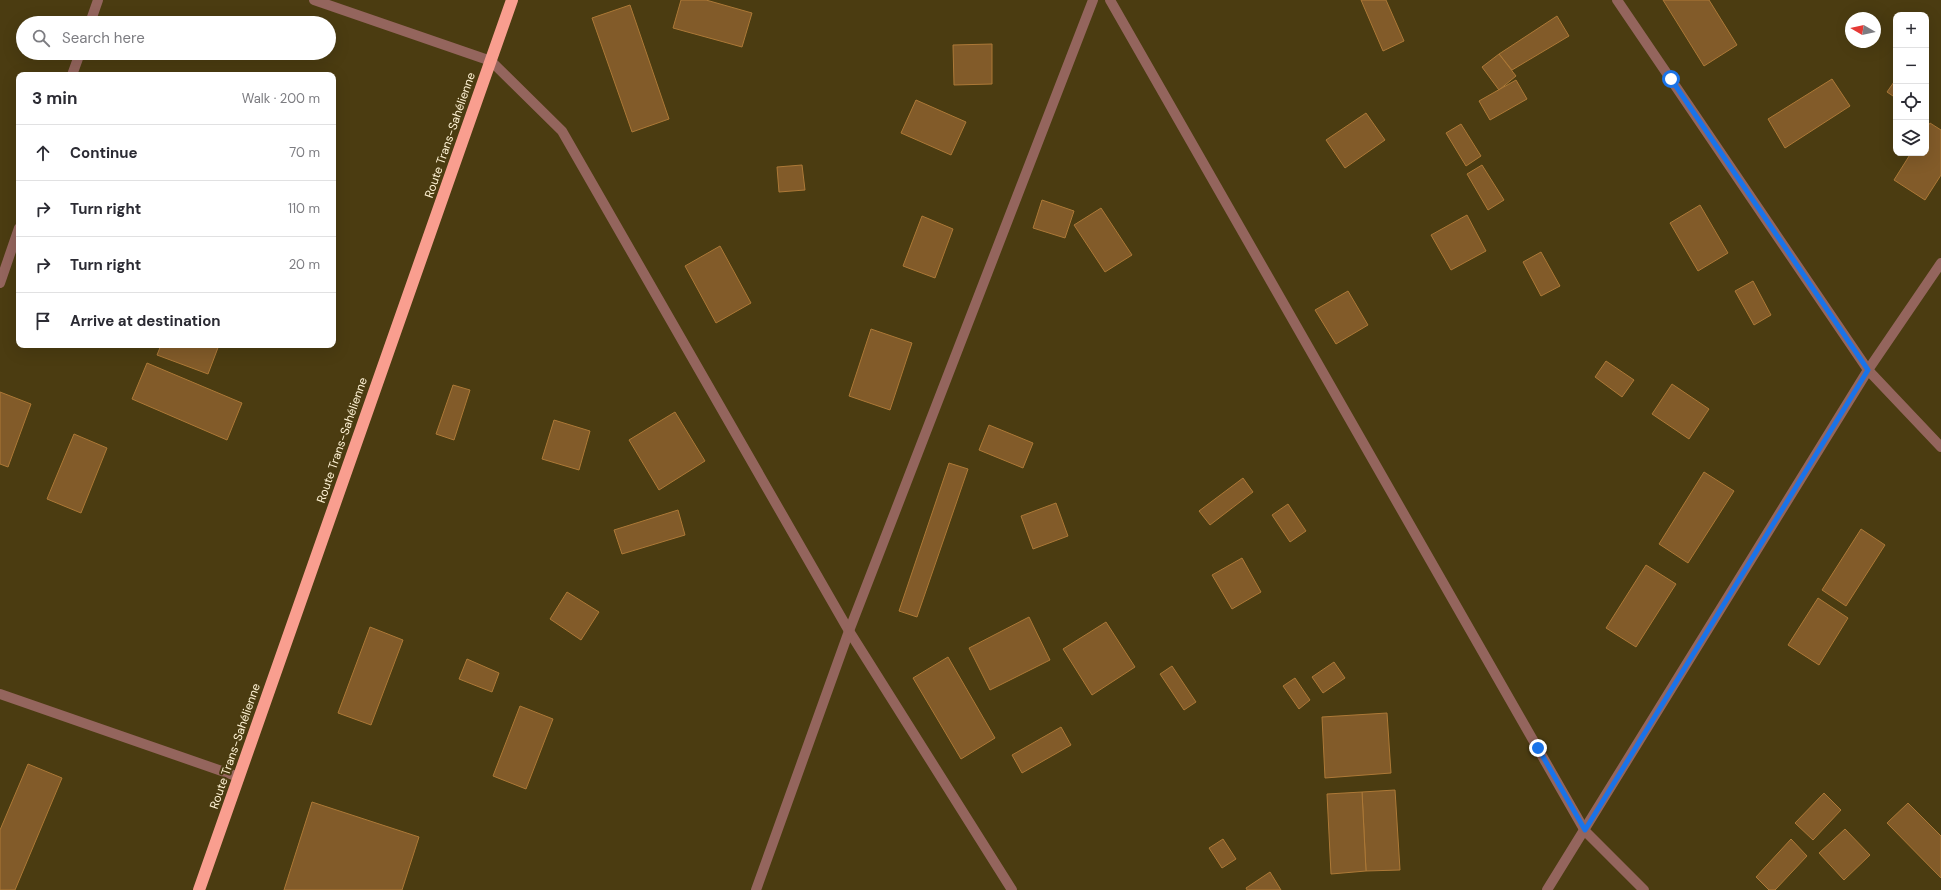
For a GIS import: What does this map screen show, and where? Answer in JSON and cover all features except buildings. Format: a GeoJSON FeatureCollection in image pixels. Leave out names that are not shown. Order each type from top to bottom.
{"type":"FeatureCollection","features":[{"type":"Feature","properties":{"kind":"highway","name":"Route Trans-Sahélienne"},"geometry":{"type":"LineString","coordinates":[[199,890],[512,0]]}},
{"type":"Feature","properties":{"kind":"street"},"geometry":{"type":"LineString","coordinates":[[92,16],[98,0]]}},
{"type":"Feature","properties":{"kind":"street"},"geometry":{"type":"LineString","coordinates":[[314,0],[491,61],[562,131],[849,631],[1012,890]]}},
{"type":"Feature","properties":{"kind":"street"},"geometry":{"type":"LineString","coordinates":[[756,890],[849,631],[1093,0]]}},
{"type":"Feature","properties":{"kind":"street"},"geometry":{"type":"LineString","coordinates":[[1110,0],[1585,830],[1644,890]]}},
{"type":"Feature","properties":{"kind":"street"},"geometry":{"type":"LineString","coordinates":[[1617,0],[1868,370],[1941,447]]}},
{"type":"Feature","properties":{"kind":"street"},"geometry":{"type":"LineString","coordinates":[[73,72],[77,60]]}},
{"type":"Feature","properties":{"kind":"street"},"geometry":{"type":"LineString","coordinates":[[0,283],[16,237]]}},
{"type":"Feature","properties":{"kind":"street"},"geometry":{"type":"LineString","coordinates":[[1547,890],[1868,370],[1941,263]]}},
{"type":"Feature","properties":{"kind":"street"},"geometry":{"type":"LineString","coordinates":[[0,694],[238,777]]}},
{"type":"Feature","properties":{"kind":"route"},"geometry":{"type":"LineString","coordinates":[[1538,748],[1585,830],[1868,370],[1671,79]]}}]}
